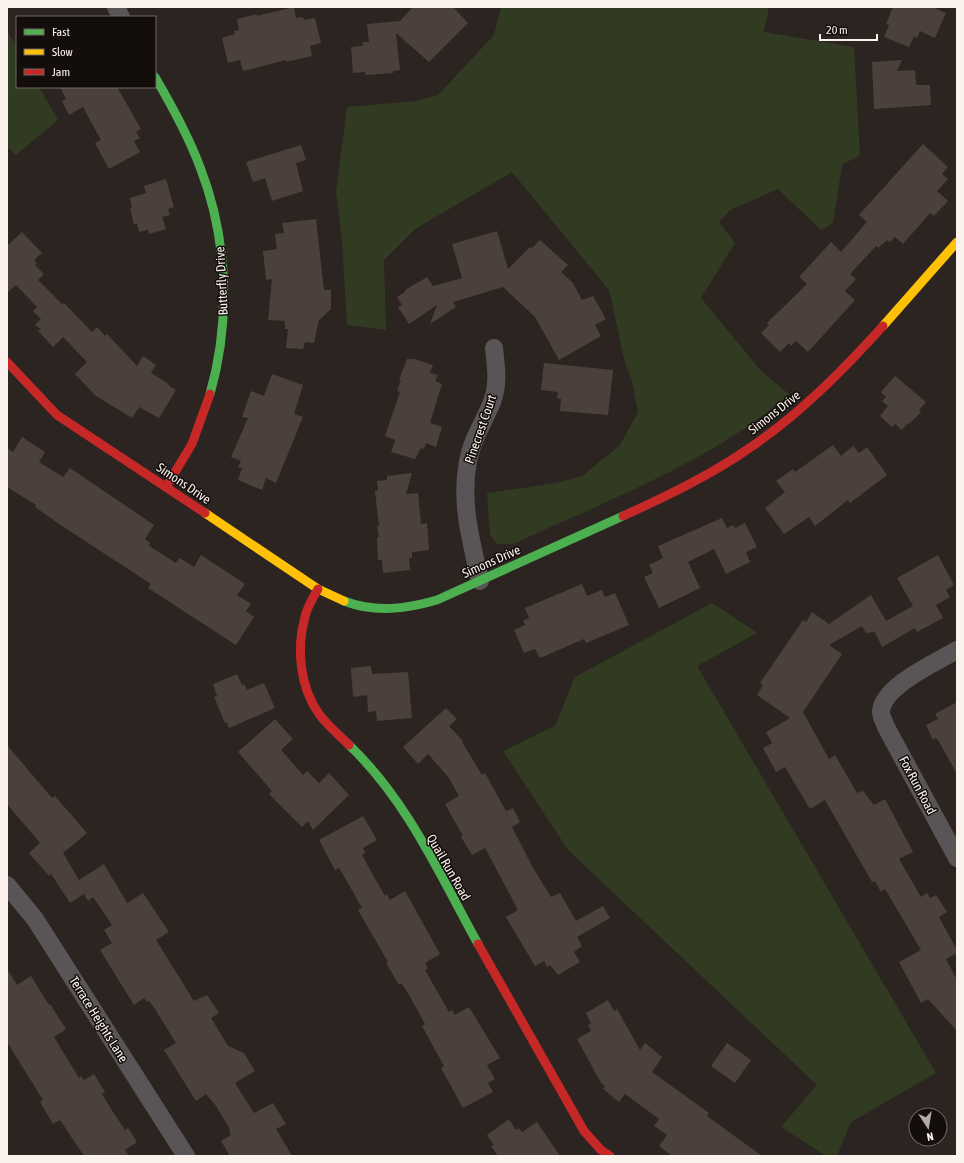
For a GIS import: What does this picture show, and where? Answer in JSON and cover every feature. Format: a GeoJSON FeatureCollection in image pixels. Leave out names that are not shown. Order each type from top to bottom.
{"type":"FeatureCollection","features":[{"type":"Feature","properties":{"kind":"street","name":"Butterfly Drive"},"geometry":{"type":"LineString","coordinates":[[156,79],[189,140],[205,180],[217,226],[222,260],[223,301],[221,339],[217,366],[202,421],[184,459],[166,487]]}},
{"type":"Feature","properties":{"kind":"street","name":"Simons Drive"},"geometry":{"type":"LineString","coordinates":[[7,362],[57,414],[318,589],[340,600],[365,608],[390,610],[415,607],[437,600],[674,493],[721,467],[769,434],[813,399],[854,359],[957,242]]}},
{"type":"Feature","properties":{"kind":"street","name":"Pinecrest Court"},"geometry":{"type":"LineString","coordinates":[[480,581],[466,520],[464,489],[468,459],[476,433],[492,401],[497,372],[494,348]]}},
{"type":"Feature","properties":{"kind":"street","name":"Quail Run Road"},"geometry":{"type":"LineString","coordinates":[[318,589],[306,614],[301,636],[300,659],[304,681],[314,706],[327,724],[375,772],[398,802],[584,1131],[601,1150],[610,1156]]}},
{"type":"Feature","properties":{"kind":"street","name":"Fox Run Road"},"geometry":{"type":"LineString","coordinates":[[957,650],[901,682],[886,698],[881,712],[886,727],[957,858]]}},
{"type":"Feature","properties":{"kind":"street","name":"Terrace Heights Lane"},"geometry":{"type":"LineString","coordinates":[[7,885],[35,919],[186,1156]]}},
{"type":"Feature","properties":{"kind":"green space"},"geometry":{"type":"Polygon","coordinates":[[[501,7],[769,7],[764,32],[854,47],[860,155],[842,165],[833,223],[821,230],[778,189],[730,210],[719,222],[735,243],[701,298],[762,372],[789,394],[760,418],[728,440],[693,460],[620,496],[513,544],[497,544],[490,534],[487,493],[556,483],[582,476],[620,445],[638,412],[632,381],[625,363],[609,290],[512,172],[415,229],[384,260],[386,330],[347,325],[342,240],[336,192],[347,107],[416,101],[438,95],[494,35],[501,7]]]}},
{"type":"Feature","properties":{"kind":"green space"},"geometry":{"type":"Polygon","coordinates":[[[7,30],[16,46],[16,88],[40,88],[58,120],[16,155],[7,147],[7,30]]]}},
{"type":"Feature","properties":{"kind":"green space"},"geometry":{"type":"Polygon","coordinates":[[[712,603],[757,633],[697,666],[936,1073],[851,1122],[837,1156],[826,1156],[781,1127],[817,1085],[568,850],[503,751],[555,726],[575,677],[712,603]]]}},
{"type":"Feature","properties":{"kind":"building"},"geometry":{"type":"Polygon","coordinates":[[[294,7],[296,18],[303,17],[304,20],[315,18],[321,43],[310,46],[312,56],[286,62],[286,60],[243,71],[240,60],[228,63],[222,38],[235,34],[234,31],[239,30],[237,19],[294,7]]]}},
{"type":"Feature","properties":{"kind":"building"},"geometry":{"type":"Polygon","coordinates":[[[413,7],[453,7],[468,23],[429,62],[396,33],[400,70],[393,71],[393,73],[366,75],[365,72],[353,73],[351,47],[363,46],[362,42],[369,42],[367,24],[400,21],[413,7]]]}},
{"type":"Feature","properties":{"kind":"building"},"geometry":{"type":"Polygon","coordinates":[[[893,7],[932,7],[946,13],[935,38],[920,31],[917,38],[914,36],[909,47],[884,37],[889,25],[886,24],[893,7]]]}},
{"type":"Feature","properties":{"kind":"building"},"geometry":{"type":"Polygon","coordinates":[[[902,60],[897,71],[915,70],[916,85],[930,85],[931,105],[874,109],[872,62],[902,60]]]}},
{"type":"Feature","properties":{"kind":"building"},"geometry":{"type":"Polygon","coordinates":[[[60,88],[118,88],[141,129],[136,132],[140,138],[134,141],[140,152],[109,169],[95,143],[101,140],[83,107],[69,115],[62,101],[66,99],[60,88]]]}},
{"type":"Feature","properties":{"kind":"building"},"geometry":{"type":"Polygon","coordinates":[[[923,144],[948,167],[942,174],[948,179],[937,191],[948,201],[934,216],[930,213],[903,244],[895,237],[890,242],[887,240],[878,248],[876,246],[850,274],[856,279],[845,291],[855,300],[808,352],[796,341],[791,346],[789,343],[780,352],[761,333],[769,325],[767,323],[807,284],[799,277],[831,242],[841,252],[867,222],[859,215],[923,144]]]}},
{"type":"Feature","properties":{"kind":"building"},"geometry":{"type":"Polygon","coordinates":[[[301,145],[306,160],[296,163],[303,191],[272,201],[265,178],[253,182],[246,162],[301,145]]]}},
{"type":"Feature","properties":{"kind":"building"},"geometry":{"type":"Polygon","coordinates":[[[166,179],[174,207],[168,209],[170,215],[162,217],[166,229],[149,234],[148,230],[139,232],[137,224],[134,224],[130,209],[132,208],[130,198],[146,193],[144,186],[166,179]]]}},
{"type":"Feature","properties":{"kind":"building"},"geometry":{"type":"Polygon","coordinates":[[[316,219],[324,290],[331,290],[331,309],[319,320],[314,343],[305,342],[303,349],[286,348],[288,329],[285,329],[285,321],[268,320],[272,279],[266,280],[263,251],[277,249],[275,234],[284,233],[282,223],[316,219]]]}},
{"type":"Feature","properties":{"kind":"building"},"geometry":{"type":"Polygon","coordinates":[[[497,231],[508,269],[530,247],[532,248],[540,240],[568,265],[561,272],[573,283],[582,300],[593,296],[606,319],[595,325],[601,336],[559,360],[535,317],[503,287],[453,302],[456,307],[430,324],[437,305],[409,324],[398,307],[402,305],[397,297],[405,292],[405,290],[427,277],[433,286],[462,278],[452,244],[497,231]]]}},
{"type":"Feature","properties":{"kind":"building"},"geometry":{"type":"Polygon","coordinates":[[[22,232],[42,253],[34,260],[37,263],[35,265],[44,274],[38,280],[62,304],[64,303],[92,332],[97,327],[105,336],[107,334],[137,366],[143,356],[156,365],[151,373],[176,390],[159,418],[139,407],[132,418],[96,396],[75,374],[87,362],[63,337],[53,347],[38,331],[41,329],[35,325],[41,319],[33,311],[37,307],[16,285],[7,293],[7,246],[22,232]]]}},
{"type":"Feature","properties":{"kind":"building"},"geometry":{"type":"Polygon","coordinates":[[[407,359],[414,359],[433,365],[430,373],[438,375],[435,381],[442,384],[430,423],[442,427],[436,447],[426,443],[424,449],[421,448],[415,459],[391,452],[395,440],[385,436],[400,392],[397,391],[401,380],[399,380],[407,359]]]}},
{"type":"Feature","properties":{"kind":"building"},"geometry":{"type":"Polygon","coordinates":[[[544,363],[613,370],[608,415],[560,411],[561,399],[557,398],[558,392],[541,390],[544,363]]]}},
{"type":"Feature","properties":{"kind":"building"},"geometry":{"type":"Polygon","coordinates":[[[272,374],[303,385],[294,414],[303,417],[276,483],[266,478],[262,490],[238,480],[242,468],[238,467],[241,461],[231,457],[248,418],[242,417],[251,391],[264,396],[272,374]]]}},
{"type":"Feature","properties":{"kind":"building"},"geometry":{"type":"Polygon","coordinates":[[[895,376],[926,402],[919,410],[921,412],[902,430],[895,424],[892,427],[880,416],[888,406],[882,401],[886,397],[881,392],[895,376]]]}},
{"type":"Feature","properties":{"kind":"building"},"geometry":{"type":"Polygon","coordinates":[[[22,437],[45,452],[39,462],[63,477],[70,468],[154,525],[145,539],[150,543],[149,546],[176,563],[180,558],[194,567],[201,555],[245,584],[237,595],[251,604],[246,611],[254,617],[236,645],[148,588],[151,584],[59,524],[35,507],[36,505],[7,487],[7,448],[13,452],[22,437]]]}},
{"type":"Feature","properties":{"kind":"building"},"geometry":{"type":"Polygon","coordinates":[[[833,445],[841,456],[853,446],[859,453],[867,447],[887,475],[850,503],[848,500],[815,526],[809,517],[784,534],[765,508],[785,492],[776,481],[793,469],[795,472],[833,445]]]}},
{"type":"Feature","properties":{"kind":"building"},"geometry":{"type":"Polygon","coordinates":[[[412,473],[406,494],[418,493],[421,524],[427,523],[429,550],[412,552],[412,558],[409,558],[410,570],[383,573],[382,560],[378,560],[377,537],[379,537],[377,526],[379,526],[375,491],[378,490],[377,481],[387,480],[387,476],[412,473]]]}},
{"type":"Feature","properties":{"kind":"building"},"geometry":{"type":"Polygon","coordinates":[[[722,518],[727,528],[733,525],[735,528],[745,523],[757,547],[746,552],[750,562],[726,574],[714,549],[688,562],[700,588],[659,608],[644,577],[653,573],[649,565],[663,558],[658,546],[722,518]]]}},
{"type":"Feature","properties":{"kind":"building"},"geometry":{"type":"Polygon","coordinates":[[[938,555],[954,585],[946,590],[950,597],[936,605],[943,618],[917,632],[915,628],[882,647],[875,632],[866,633],[862,626],[829,645],[842,654],[803,712],[829,759],[835,755],[857,793],[862,791],[864,792],[874,805],[885,799],[913,852],[899,859],[921,897],[927,893],[930,898],[936,895],[947,912],[939,917],[957,950],[957,953],[946,959],[957,980],[957,1031],[928,999],[921,1003],[899,962],[921,950],[885,889],[881,892],[875,881],[872,882],[825,800],[810,809],[785,767],[776,772],[763,748],[772,743],[766,732],[790,718],[757,695],[763,685],[760,683],[803,620],[806,622],[812,612],[829,624],[871,595],[886,621],[913,606],[897,578],[938,555]]]}},
{"type":"Feature","properties":{"kind":"building"},"geometry":{"type":"Polygon","coordinates":[[[582,584],[587,596],[602,590],[605,597],[615,593],[629,625],[586,643],[584,639],[540,658],[535,649],[524,653],[514,630],[525,625],[523,621],[529,618],[525,608],[582,584]]]}},
{"type":"Feature","properties":{"kind":"building"},"geometry":{"type":"Polygon","coordinates":[[[371,666],[372,674],[408,672],[412,718],[377,721],[376,711],[368,712],[367,695],[353,697],[351,668],[371,666]]]}},
{"type":"Feature","properties":{"kind":"building"},"geometry":{"type":"Polygon","coordinates":[[[237,674],[242,685],[244,684],[247,690],[264,683],[275,708],[229,728],[227,722],[225,723],[214,697],[217,696],[213,684],[237,674]]]}},
{"type":"Feature","properties":{"kind":"building"},"geometry":{"type":"Polygon","coordinates":[[[957,702],[957,774],[938,740],[935,738],[933,740],[926,725],[938,719],[935,714],[957,702]]]}},
{"type":"Feature","properties":{"kind":"building"},"geometry":{"type":"Polygon","coordinates":[[[446,708],[457,719],[449,726],[463,741],[462,742],[482,775],[485,773],[506,811],[513,808],[520,822],[512,827],[532,866],[551,897],[560,893],[576,921],[603,906],[610,918],[577,937],[582,946],[574,952],[580,962],[558,975],[550,965],[547,967],[544,961],[535,966],[506,917],[518,910],[485,848],[472,855],[461,837],[463,836],[445,804],[459,796],[449,778],[428,754],[418,764],[403,747],[446,708]]]}},
{"type":"Feature","properties":{"kind":"building"},"geometry":{"type":"Polygon","coordinates":[[[275,719],[293,739],[281,750],[303,775],[307,771],[319,783],[329,773],[349,795],[313,830],[308,821],[302,827],[269,794],[272,791],[238,752],[275,719]]]}},
{"type":"Feature","properties":{"kind":"building"},"geometry":{"type":"Polygon","coordinates":[[[7,745],[52,798],[55,796],[87,833],[63,853],[79,880],[104,864],[127,903],[143,893],[169,932],[156,940],[194,1001],[207,995],[219,1013],[211,1018],[228,1046],[244,1053],[255,1071],[235,1083],[254,1113],[273,1103],[286,1124],[276,1129],[292,1156],[230,1156],[221,1141],[231,1135],[230,1129],[216,1106],[206,1094],[196,1101],[164,1050],[176,1043],[155,1009],[149,1001],[147,1002],[144,998],[134,1005],[100,950],[112,943],[104,930],[112,925],[93,897],[88,901],[84,894],[70,903],[51,874],[49,876],[29,853],[40,843],[7,804],[7,745]]]}},
{"type":"Feature","properties":{"kind":"building"},"geometry":{"type":"Polygon","coordinates":[[[363,816],[377,840],[363,848],[365,853],[362,855],[368,866],[385,896],[387,894],[390,900],[405,891],[440,954],[425,963],[428,968],[425,970],[449,1012],[452,1010],[455,1015],[469,1007],[500,1058],[487,1065],[495,1079],[488,1083],[493,1092],[463,1108],[441,1068],[444,1066],[422,1026],[425,1024],[408,993],[401,983],[399,985],[386,963],[388,962],[358,910],[362,908],[345,878],[339,868],[335,870],[319,840],[363,816]]]}},
{"type":"Feature","properties":{"kind":"building"},"geometry":{"type":"Polygon","coordinates":[[[7,969],[17,985],[31,976],[49,1005],[50,1004],[66,1029],[54,1037],[79,1078],[81,1076],[84,1080],[94,1074],[105,1092],[102,1094],[113,1112],[125,1130],[128,1128],[137,1142],[125,1150],[129,1156],[84,1156],[60,1120],[53,1124],[40,1102],[43,1100],[7,1042],[7,969]]]}},
{"type":"Feature","properties":{"kind":"building"},"geometry":{"type":"Polygon","coordinates":[[[608,1000],[614,1011],[617,1009],[640,1050],[645,1043],[662,1057],[652,1072],[709,1113],[707,1116],[762,1156],[672,1156],[659,1146],[667,1135],[654,1126],[659,1119],[625,1094],[619,1102],[603,1089],[605,1086],[601,1083],[577,1039],[591,1031],[588,1025],[591,1024],[586,1013],[608,1000]]]}},
{"type":"Feature","properties":{"kind":"building"},"geometry":{"type":"Polygon","coordinates":[[[727,1043],[751,1060],[735,1083],[711,1066],[727,1043]]]}},
{"type":"Feature","properties":{"kind":"building"},"geometry":{"type":"Polygon","coordinates":[[[509,1119],[516,1130],[519,1128],[522,1132],[537,1122],[560,1156],[498,1156],[491,1146],[494,1145],[487,1135],[509,1119]]]}},
{"type":"Feature","properties":{"kind":"traffic: fast"},"geometry":{"type":"LineString","coordinates":[[156,79],[179,121],[200,167],[209,194],[221,251],[223,280],[221,337],[217,366],[210,394]]}},
{"type":"Feature","properties":{"kind":"traffic: fast"},"geometry":{"type":"LineString","coordinates":[[344,601],[367,607],[390,608],[414,606],[437,600],[623,516]]}},
{"type":"Feature","properties":{"kind":"traffic: fast"},"geometry":{"type":"LineString","coordinates":[[349,745],[370,767],[405,814],[436,865],[478,944]]}},
{"type":"Feature","properties":{"kind":"traffic: slow"},"geometry":{"type":"LineString","coordinates":[[883,326],[957,242]]}},
{"type":"Feature","properties":{"kind":"traffic: slow"},"geometry":{"type":"LineString","coordinates":[[205,513],[318,589],[344,601]]}},
{"type":"Feature","properties":{"kind":"traffic: jam"},"geometry":{"type":"LineString","coordinates":[[623,516],[705,476],[769,434],[821,390],[853,359],[883,326]]}},
{"type":"Feature","properties":{"kind":"traffic: jam"},"geometry":{"type":"LineString","coordinates":[[7,362],[57,415],[205,513]]}},
{"type":"Feature","properties":{"kind":"traffic: jam"},"geometry":{"type":"LineString","coordinates":[[166,487],[192,444],[210,394]]}},
{"type":"Feature","properties":{"kind":"traffic: jam"},"geometry":{"type":"LineString","coordinates":[[318,589],[307,610],[302,629],[300,655],[304,680],[319,714],[349,745]]}},
{"type":"Feature","properties":{"kind":"traffic: jam"},"geometry":{"type":"LineString","coordinates":[[478,944],[584,1131],[601,1150],[610,1156]]}}]}
